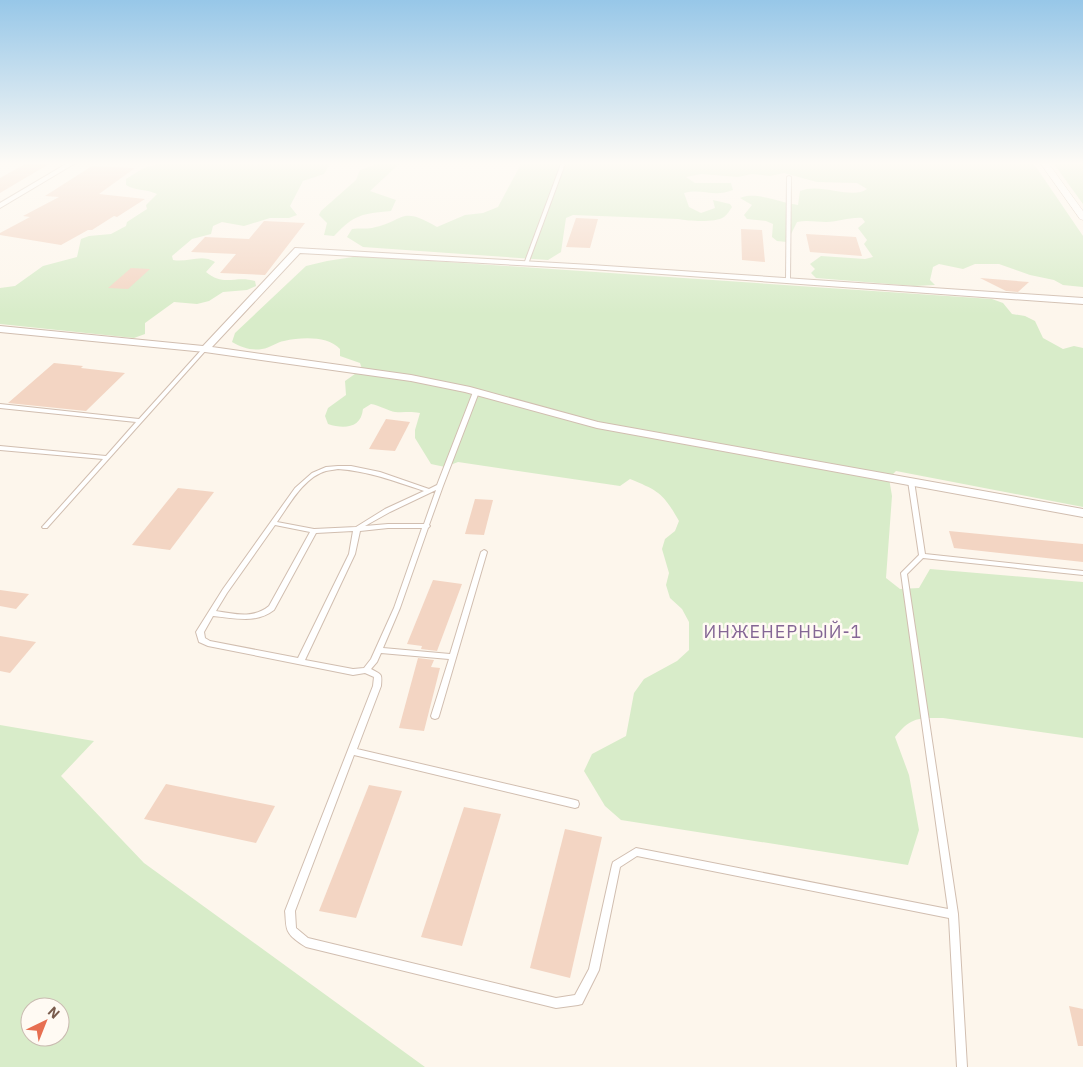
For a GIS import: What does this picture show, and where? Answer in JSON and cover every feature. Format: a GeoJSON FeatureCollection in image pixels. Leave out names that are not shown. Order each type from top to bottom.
{"type":"FeatureCollection","features":[{"type":"Feature","properties":{"kind":"street"},"geometry":{"type":"LineString","coordinates":[[206,349],[298,250],[788,280],[1083,301]]}},
{"type":"Feature","properties":{"kind":"street"},"geometry":{"type":"LineString","coordinates":[[0,329],[206,349],[402,377],[476,392],[598,424],[1083,512]]}},
{"type":"Feature","properties":{"kind":"lane"},"geometry":{"type":"LineString","coordinates":[[526,264],[545,214]]}},
{"type":"Feature","properties":{"kind":"lane"},"geometry":{"type":"LineString","coordinates":[[788,280],[789,214]]}},
{"type":"Feature","properties":{"kind":"lane"},"geometry":{"type":"LineString","coordinates":[[45,527],[206,349]]}},
{"type":"Feature","properties":{"kind":"lane"},"geometry":{"type":"LineString","coordinates":[[366,670],[379,650],[406,585],[440,486],[476,392]]}},
{"type":"Feature","properties":{"kind":"lane"},"geometry":{"type":"LineString","coordinates":[[0,406],[141,421]]}},
{"type":"Feature","properties":{"kind":"lane"},"geometry":{"type":"LineString","coordinates":[[0,448],[108,458]]}},
{"type":"Feature","properties":{"kind":"lane"},"geometry":{"type":"LineString","coordinates":[[430,491],[377,473],[342,468],[325,469],[313,475],[297,489],[225,591],[200,632],[202,640],[208,643],[353,672],[366,670],[378,676],[377,686],[290,911],[292,930],[306,942],[556,1003],[578,1000],[594,970],[616,866],[636,852],[953,914]]}},
{"type":"Feature","properties":{"kind":"lane"},"geometry":{"type":"LineString","coordinates":[[911,481],[922,556]]}},
{"type":"Feature","properties":{"kind":"lane"},"geometry":{"type":"LineString","coordinates":[[300,662],[352,554],[357,529],[380,513],[440,486]]}},
{"type":"Feature","properties":{"kind":"lane"},"geometry":{"type":"LineString","coordinates":[[273,523],[314,531],[388,526],[427,526]]}},
{"type":"Feature","properties":{"kind":"lane"},"geometry":{"type":"LineString","coordinates":[[212,613],[253,617],[265,615],[272,608],[314,531]]}},
{"type":"Feature","properties":{"kind":"lane"},"geometry":{"type":"LineString","coordinates":[[435,716],[484,552]]}},
{"type":"Feature","properties":{"kind":"lane"},"geometry":{"type":"LineString","coordinates":[[962,1067],[953,914],[904,573],[922,556],[1083,573]]}},
{"type":"Feature","properties":{"kind":"lane"},"geometry":{"type":"LineString","coordinates":[[379,650],[453,657]]}},
{"type":"Feature","properties":{"kind":"lane"},"geometry":{"type":"LineString","coordinates":[[352,751],[575,804]]}},
{"type":"Feature","properties":{"kind":"green space"},"geometry":{"type":"Polygon","coordinates":[[[140,214],[297,215],[289,218],[270,218],[244,226],[222,222],[213,226],[211,234],[192,239],[172,256],[173,260],[210,259],[215,262],[206,272],[212,276],[224,280],[242,279],[255,281],[256,286],[247,290],[223,292],[209,301],[197,304],[174,302],[145,323],[145,334],[134,338],[0,324],[0,288],[15,286],[43,266],[77,257],[81,239],[89,236],[111,234],[126,226],[127,222],[140,214]]]}},
{"type":"Feature","properties":{"kind":"green space"},"geometry":{"type":"Polygon","coordinates":[[[366,214],[353,219],[334,236],[324,235],[327,223],[319,215],[366,214]]]}},
{"type":"Feature","properties":{"kind":"green space"},"geometry":{"type":"Polygon","coordinates":[[[727,214],[720,219],[708,221],[573,215],[566,218],[561,252],[548,260],[363,247],[347,237],[352,229],[372,228],[403,217],[416,217],[437,227],[465,215],[727,214]]]}},
{"type":"Feature","properties":{"kind":"green space"},"geometry":{"type":"Polygon","coordinates":[[[1068,214],[1083,236],[1083,287],[1063,285],[1054,280],[1030,275],[999,264],[975,264],[963,269],[939,264],[933,267],[930,280],[935,285],[914,286],[816,278],[811,273],[815,269],[810,264],[821,256],[865,259],[873,257],[864,244],[867,240],[858,228],[865,222],[862,218],[831,222],[797,222],[787,242],[777,241],[772,237],[773,224],[766,221],[747,219],[744,215],[1068,214]]]}},
{"type":"Feature","properties":{"kind":"green space"},"geometry":{"type":"Polygon","coordinates":[[[359,256],[992,299],[1003,303],[1012,314],[1025,316],[1035,321],[1043,338],[1063,349],[1074,346],[1083,348],[1083,507],[896,471],[889,478],[892,496],[886,578],[900,589],[919,588],[930,569],[1083,582],[1083,738],[943,718],[921,719],[911,722],[895,737],[909,775],[919,830],[908,865],[621,820],[605,806],[584,771],[592,754],[626,736],[634,693],[644,679],[677,661],[689,650],[689,622],[682,609],[670,598],[666,585],[669,573],[662,549],[665,539],[675,531],[679,521],[669,504],[659,494],[630,479],[620,486],[458,462],[445,467],[431,464],[415,438],[415,430],[420,413],[395,412],[371,404],[363,409],[362,416],[355,424],[340,427],[328,424],[325,416],[328,408],[346,395],[345,381],[362,369],[360,363],[340,356],[340,349],[322,340],[306,338],[291,340],[258,349],[246,348],[232,342],[235,333],[306,266],[359,256]]]}},
{"type":"Feature","properties":{"kind":"green space"},"geometry":{"type":"Polygon","coordinates":[[[0,725],[94,741],[61,776],[144,863],[425,1067],[0,1067],[0,725]]]}},
{"type":"Feature","properties":{"kind":"building"},"geometry":{"type":"Polygon","coordinates":[[[27,214],[122,214],[117,217],[114,216],[92,230],[88,230],[61,245],[0,235],[0,233],[30,217],[23,216],[27,214]]]}},
{"type":"Feature","properties":{"kind":"building"},"geometry":{"type":"Polygon","coordinates":[[[576,218],[598,219],[590,248],[566,247],[576,218]]]}},
{"type":"Feature","properties":{"kind":"building"},"geometry":{"type":"Polygon","coordinates":[[[264,221],[305,223],[265,275],[220,273],[236,254],[191,252],[205,237],[249,239],[264,221]]]}},
{"type":"Feature","properties":{"kind":"building"},"geometry":{"type":"Polygon","coordinates":[[[741,229],[762,230],[765,262],[742,260],[741,229]]]}},
{"type":"Feature","properties":{"kind":"building"},"geometry":{"type":"Polygon","coordinates":[[[806,234],[856,237],[862,256],[810,252],[806,234]]]}},
{"type":"Feature","properties":{"kind":"building"},"geometry":{"type":"Polygon","coordinates":[[[131,268],[150,269],[128,289],[108,288],[131,268]]]}},
{"type":"Feature","properties":{"kind":"building"},"geometry":{"type":"Polygon","coordinates":[[[980,278],[1029,282],[1018,292],[1006,291],[980,278]]]}},
{"type":"Feature","properties":{"kind":"building"},"geometry":{"type":"Polygon","coordinates":[[[54,363],[125,373],[86,411],[8,403],[54,363]]]}},
{"type":"Feature","properties":{"kind":"building"},"geometry":{"type":"Polygon","coordinates":[[[386,419],[410,422],[395,451],[369,449],[386,419]]]}},
{"type":"Feature","properties":{"kind":"building"},"geometry":{"type":"Polygon","coordinates":[[[178,488],[214,492],[170,550],[132,545],[178,488]]]}},
{"type":"Feature","properties":{"kind":"building"},"geometry":{"type":"Polygon","coordinates":[[[475,499],[493,500],[484,535],[465,534],[475,499]]]}},
{"type":"Feature","properties":{"kind":"building"},"geometry":{"type":"Polygon","coordinates":[[[949,531],[1083,544],[1083,562],[954,548],[949,531]]]}},
{"type":"Feature","properties":{"kind":"building"},"geometry":{"type":"Polygon","coordinates":[[[433,580],[462,584],[437,651],[421,649],[422,646],[407,644],[433,580]]]}},
{"type":"Feature","properties":{"kind":"building"},"geometry":{"type":"Polygon","coordinates":[[[0,590],[29,594],[16,609],[0,606],[0,590]]]}},
{"type":"Feature","properties":{"kind":"building"},"geometry":{"type":"Polygon","coordinates":[[[0,636],[36,642],[10,673],[0,671],[0,636]]]}},
{"type":"Feature","properties":{"kind":"building"},"geometry":{"type":"Polygon","coordinates":[[[418,658],[434,660],[431,667],[440,668],[424,731],[399,728],[418,658]]]}},
{"type":"Feature","properties":{"kind":"building"},"geometry":{"type":"Polygon","coordinates":[[[166,784],[275,806],[256,843],[144,819],[166,784]]]}},
{"type":"Feature","properties":{"kind":"building"},"geometry":{"type":"Polygon","coordinates":[[[369,785],[402,791],[356,918],[319,911],[369,785]]]}},
{"type":"Feature","properties":{"kind":"building"},"geometry":{"type":"Polygon","coordinates":[[[464,807],[501,814],[462,946],[421,937],[464,807]]]}},
{"type":"Feature","properties":{"kind":"building"},"geometry":{"type":"Polygon","coordinates":[[[565,829],[602,837],[570,978],[530,968],[565,829]]]}},
{"type":"Feature","properties":{"kind":"building"},"geometry":{"type":"Polygon","coordinates":[[[1069,1006],[1083,1009],[1083,1046],[1078,1046],[1069,1006]]]}},
{"type":"Feature","properties":{"kind":"district","name":"ИНЖЕНЕРНЫЙ-1"},"geometry":{"type":"Point","coordinates":[783,632]}}]}
